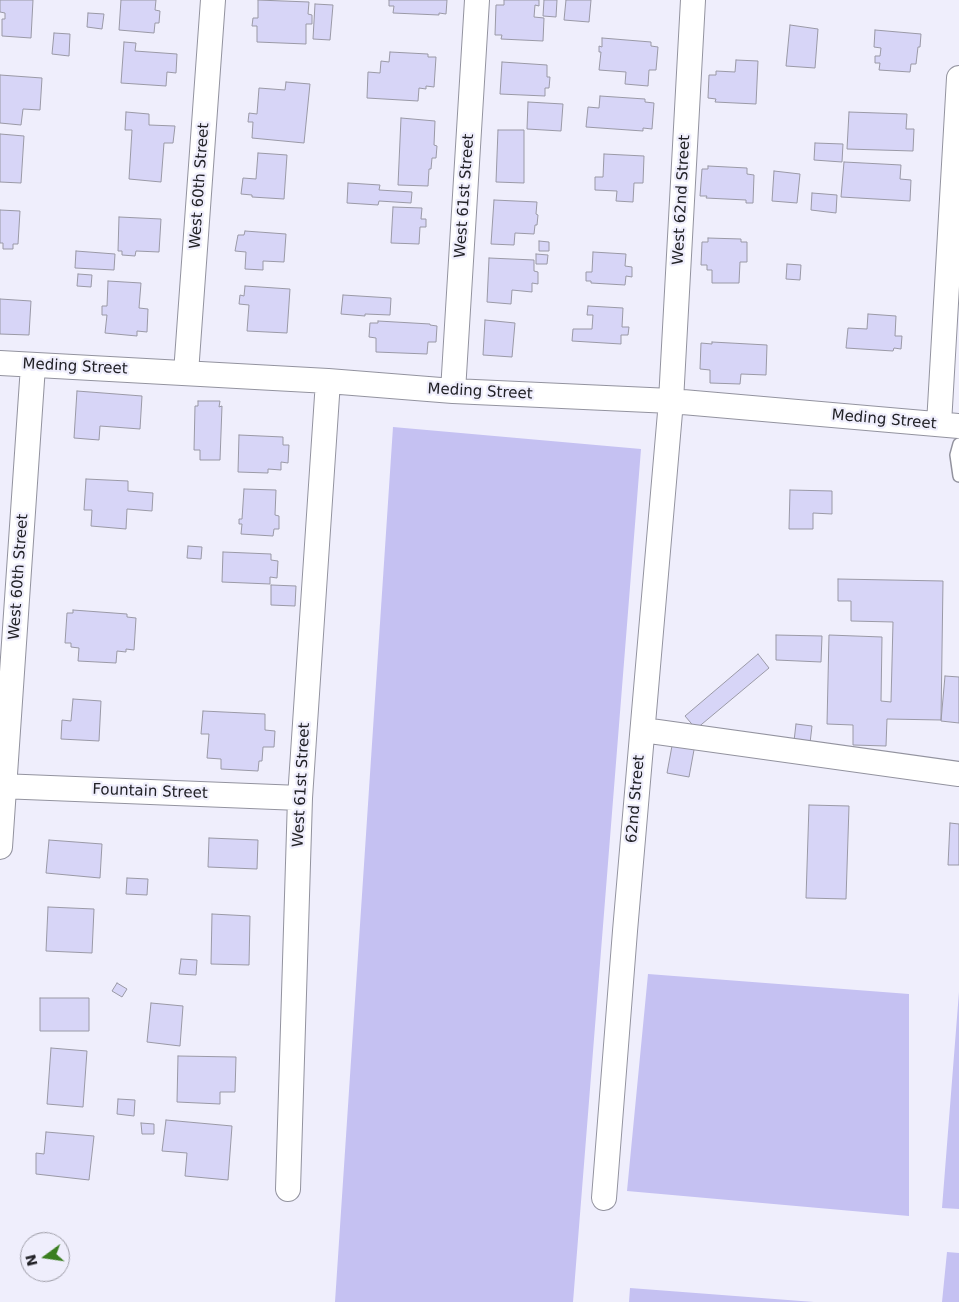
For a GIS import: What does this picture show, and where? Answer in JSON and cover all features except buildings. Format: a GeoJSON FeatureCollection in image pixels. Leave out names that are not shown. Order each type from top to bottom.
{"type":"FeatureCollection","features":[{"type":"Feature","properties":{"kind":"street","name":"West 60th Street"},"geometry":{"type":"LineString","coordinates":[[186,373],[213,0]]}},
{"type":"Feature","properties":{"kind":"street","name":"West 61st Street"},"geometry":{"type":"LineString","coordinates":[[453,391],[477,0]]}},
{"type":"Feature","properties":{"kind":"street","name":"West 62nd Street"},"geometry":{"type":"LineString","coordinates":[[671,401],[693,0]]}},
{"type":"Feature","properties":{"kind":"street"},"geometry":{"type":"LineString","coordinates":[[949,425],[959,78]]}},
{"type":"Feature","properties":{"kind":"street","name":"Meding Street"},"geometry":{"type":"LineString","coordinates":[[0,363],[328,381],[453,391],[671,401],[949,425]]}},
{"type":"Feature","properties":{"kind":"street","name":"West 60th Street"},"geometry":{"type":"LineString","coordinates":[[0,847],[2,786],[33,366]]}},
{"type":"Feature","properties":{"kind":"street","name":"West 61st Street"},"geometry":{"type":"LineString","coordinates":[[288,1189],[300,798],[328,381]]}},
{"type":"Feature","properties":{"kind":"street","name":"62nd Street"},"geometry":{"type":"LineString","coordinates":[[604,1198],[624,931],[671,401]]}},
{"type":"Feature","properties":{"kind":"street"},"geometry":{"type":"LineString","coordinates":[[642,730],[959,774]]}},
{"type":"Feature","properties":{"kind":"street","name":"Fountain Street"},"geometry":{"type":"LineString","coordinates":[[2,786],[300,798]]}},
{"type":"Feature","properties":{"kind":"lane"},"geometry":{"type":"LineString","coordinates":[[959,444],[956,455],[959,476]]}},
{"type":"Feature","properties":{"kind":"shaded area"},"geometry":{"type":"Polygon","coordinates":[[[393,427],[641,449],[573,1302],[335,1302],[393,427]]]}},
{"type":"Feature","properties":{"kind":"shaded area"},"geometry":{"type":"Polygon","coordinates":[[[648,974],[909,994],[909,1216],[627,1191],[648,974]]]}},
{"type":"Feature","properties":{"kind":"shaded area"},"geometry":{"type":"Polygon","coordinates":[[[959,992],[959,1209],[942,1208],[959,992]]]}},
{"type":"Feature","properties":{"kind":"shaded area"},"geometry":{"type":"Polygon","coordinates":[[[947,1252],[959,1253],[959,1302],[942,1302],[947,1252]]]}},
{"type":"Feature","properties":{"kind":"shaded area"},"geometry":{"type":"Polygon","coordinates":[[[630,1288],[814,1302],[629,1302],[630,1288]]]}}]}
